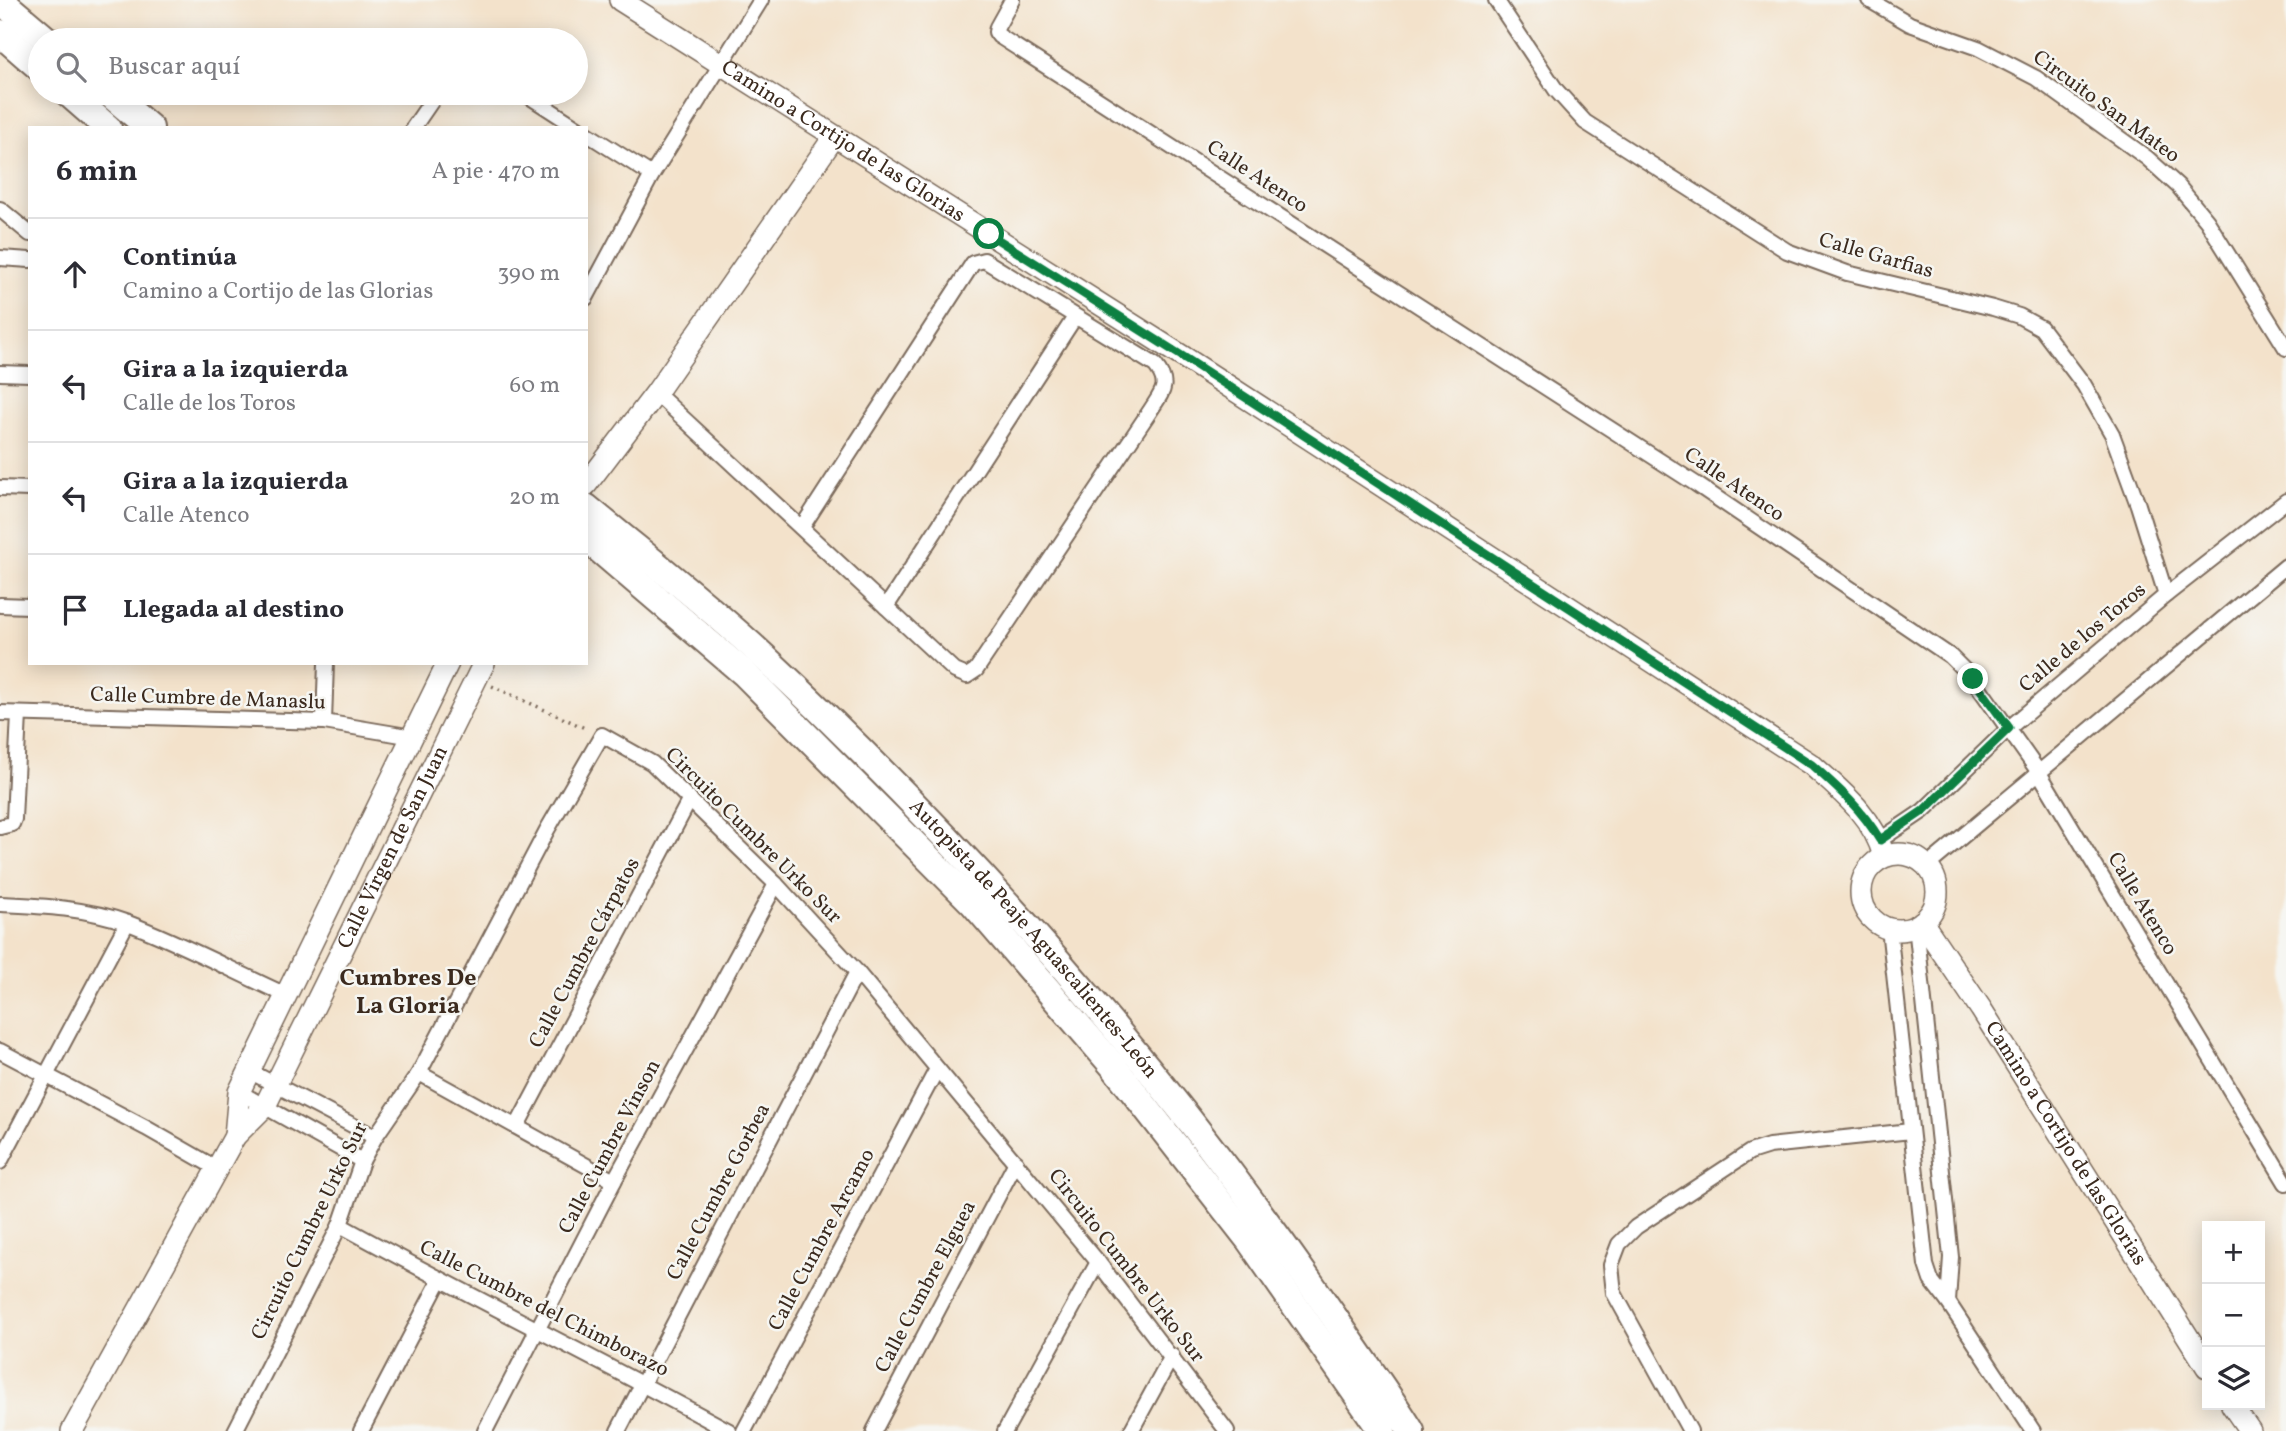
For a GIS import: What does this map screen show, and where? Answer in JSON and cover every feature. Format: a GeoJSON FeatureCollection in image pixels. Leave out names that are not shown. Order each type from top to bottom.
{"type":"FeatureCollection","features":[{"type":"Feature","properties":{"kind":"highway"},"geometry":{"type":"LineString","coordinates":[[0,0],[33,28]]}},
{"type":"Feature","properties":{"kind":"highway"},"geometry":{"type":"LineString","coordinates":[[0,33],[28,58]]}},
{"type":"Feature","properties":{"kind":"highway"},"geometry":{"type":"LineString","coordinates":[[82,105],[106,126]]}},
{"type":"Feature","properties":{"kind":"highway"},"geometry":{"type":"LineString","coordinates":[[123,105],[148,126]]}},
{"type":"Feature","properties":{"kind":"highway","name":"Autopista de Peaje Aguascalientes-León"},"geometry":{"type":"LineString","coordinates":[[588,509],[761,655],[882,774],[994,890],[1139,1056],[1271,1226],[1411,1431]]}},
{"type":"Feature","properties":{"kind":"highway"},"geometry":{"type":"LineString","coordinates":[[588,540],[744,673],[973,903],[1115,1068],[1250,1241],[1382,1431]]}},
{"type":"Feature","properties":{"kind":"street","name":"Camino a Cortijo de las Glorias"},"geometry":{"type":"LineString","coordinates":[[620,0],[1185,358],[1812,765],[1850,798],[1868,820],[1882,848]]}},
{"type":"Feature","properties":{"kind":"street"},"geometry":{"type":"LineString","coordinates":[[588,293],[652,175],[761,0]]}},
{"type":"Feature","properties":{"kind":"street","name":"Calle Atenco"},"geometry":{"type":"LineString","coordinates":[[1012,0],[997,27],[999,36],[1696,484],[1950,656],[1973,679],[2038,771],[2286,1182]]}},
{"type":"Feature","properties":{"kind":"street","name":"Calle Garfias"},"geometry":{"type":"LineString","coordinates":[[1496,0],[1556,89],[1585,122],[1787,251],[1847,273],[1993,308],[2041,328],[2084,385],[2112,434],[2166,595]]}},
{"type":"Feature","properties":{"kind":"street","name":"Circuito San Mateo"},"geometry":{"type":"LineString","coordinates":[[1869,0],[1910,23],[1978,48],[2036,78],[2147,159],[2178,186],[2207,221],[2286,348]]}},
{"type":"Feature","properties":{"kind":"street"},"geometry":{"type":"LineString","coordinates":[[414,126],[428,105]]}},
{"type":"Feature","properties":{"kind":"street"},"geometry":{"type":"LineString","coordinates":[[543,105],[575,126]]}},
{"type":"Feature","properties":{"kind":"street"},"geometry":{"type":"LineString","coordinates":[[588,134],[652,175]]}},
{"type":"Feature","properties":{"kind":"street"},"geometry":{"type":"LineString","coordinates":[[588,483],[656,393],[834,137]]}},
{"type":"Feature","properties":{"kind":"street"},"geometry":{"type":"LineString","coordinates":[[0,209],[28,232]]}},
{"type":"Feature","properties":{"kind":"street"},"geometry":{"type":"LineString","coordinates":[[0,258],[28,260]]}},
{"type":"Feature","properties":{"kind":"street"},"geometry":{"type":"LineString","coordinates":[[656,393],[955,671],[967,676],[976,670],[1150,411],[1164,388],[1163,375],[1155,365],[984,260],[973,262],[802,527]]}},
{"type":"Feature","properties":{"kind":"street"},"geometry":{"type":"LineString","coordinates":[[886,607],[1075,317]]}},
{"type":"Feature","properties":{"kind":"street"},"geometry":{"type":"LineString","coordinates":[[0,373],[28,374]]}},
{"type":"Feature","properties":{"kind":"street"},"geometry":{"type":"LineString","coordinates":[[0,488],[28,489]]}},
{"type":"Feature","properties":{"kind":"street","name":"Calle de los Toros"},"geometry":{"type":"LineString","coordinates":[[1882,848],[2009,728],[2166,595],[2286,501]]}},
{"type":"Feature","properties":{"kind":"street"},"geometry":{"type":"LineString","coordinates":[[1927,866],[2286,566]]}},
{"type":"Feature","properties":{"kind":"street"},"geometry":{"type":"LineString","coordinates":[[0,605],[28,606]]}},
{"type":"Feature","properties":{"kind":"street"},"geometry":{"type":"LineString","coordinates":[[324,722],[326,665]]}},
{"type":"Feature","properties":{"kind":"street","name":"Calle Virgen de San Juan"},"geometry":{"type":"LineString","coordinates":[[235,1136],[239,1092],[446,665]]}},
{"type":"Feature","properties":{"kind":"street","name":"Calle Virgen de San Juan"},"geometry":{"type":"LineString","coordinates":[[72,1431],[216,1168],[235,1136],[265,1107],[277,1085],[481,671]]}},
{"type":"Feature","properties":{"kind":"street","name":"Calle Cumbre de Manaslu"},"geometry":{"type":"LineString","coordinates":[[0,713],[324,722],[413,737]]}},
{"type":"Feature","properties":{"kind":"street"},"geometry":{"type":"LineString","coordinates":[[0,827],[12,824],[14,820],[19,714]]}},
{"type":"Feature","properties":{"kind":"street","name":"Circuito Cumbre Urko Sur"},"geometry":{"type":"LineString","coordinates":[[235,1431],[340,1225],[362,1161],[375,1137],[419,1073],[547,831],[602,735],[652,763],[776,884],[857,972],[1098,1262],[1227,1431]]}},
{"type":"Feature","properties":{"kind":"street","name":"Calle Cumbre Cárpatos"},"geometry":{"type":"LineString","coordinates":[[517,1126],[690,799]]}},
{"type":"Feature","properties":{"kind":"street"},"geometry":{"type":"LineString","coordinates":[[1882,848],[1907,855],[1927,866],[1934,876],[1936,901],[1919,924],[1898,930],[1877,923],[1867,913],[1862,901],[1861,887],[1865,874],[1882,848]]}},
{"type":"Feature","properties":{"kind":"street","name":"Calle Cumbre Vinson"},"geometry":{"type":"LineString","coordinates":[[485,1431],[614,1181],[776,884]]}},
{"type":"Feature","properties":{"kind":"street"},"geometry":{"type":"LineString","coordinates":[[0,904],[47,906],[127,923],[286,995]]}},
{"type":"Feature","properties":{"kind":"street"},"geometry":{"type":"LineString","coordinates":[[0,1162],[127,923]]}},
{"type":"Feature","properties":{"kind":"street","name":"Camino a Cortijo de las Glorias"},"geometry":{"type":"LineString","coordinates":[[1919,924],[1981,1009],[2202,1359]]}},
{"type":"Feature","properties":{"kind":"street"},"geometry":{"type":"LineString","coordinates":[[1919,924],[1951,1257],[1948,1302]]}},
{"type":"Feature","properties":{"kind":"street"},"geometry":{"type":"LineString","coordinates":[[1889,928],[1926,1265],[1931,1280],[2033,1431]]}},
{"type":"Feature","properties":{"kind":"street","name":"Calle Cumbre Gorbea"},"geometry":{"type":"LineString","coordinates":[[618,1431],[857,972]]}},
{"type":"Feature","properties":{"kind":"street"},"geometry":{"type":"LineString","coordinates":[[0,1051],[216,1168]]}},
{"type":"Feature","properties":{"kind":"street","name":"Calle Cumbre Arcamo"},"geometry":{"type":"LineString","coordinates":[[744,1431],[937,1069]]}},
{"type":"Feature","properties":{"kind":"street"},"geometry":{"type":"LineString","coordinates":[[249,1070],[375,1137]]}},
{"type":"Feature","properties":{"kind":"street"},"geometry":{"type":"LineString","coordinates":[[419,1073],[614,1181]]}},
{"type":"Feature","properties":{"kind":"street"},"geometry":{"type":"LineString","coordinates":[[239,1092],[362,1161]]}},
{"type":"Feature","properties":{"kind":"street"},"geometry":{"type":"LineString","coordinates":[[1690,1431],[1614,1293],[1611,1265],[1619,1244],[1636,1227],[1750,1152],[1769,1146],[1912,1131]]}},
{"type":"Feature","properties":{"kind":"street","name":"Calle Cumbre Elguea"},"geometry":{"type":"LineString","coordinates":[[874,1431],[1016,1162]]}},
{"type":"Feature","properties":{"kind":"street","name":"Calle Cumbre del Chimborazo"},"geometry":{"type":"LineString","coordinates":[[340,1225],[729,1431]]}},
{"type":"Feature","properties":{"kind":"street"},"geometry":{"type":"LineString","coordinates":[[1005,1431],[1098,1262]]}},
{"type":"Feature","properties":{"kind":"street"},"geometry":{"type":"LineString","coordinates":[[361,1431],[440,1280]]}},
{"type":"Feature","properties":{"kind":"street"},"geometry":{"type":"LineString","coordinates":[[1132,1431],[1172,1356]]}},
{"type":"Feature","properties":{"kind":"street"},"geometry":{"type":"LineString","coordinates":[[2235,1410],[2250,1431]]}},
{"type":"Feature","properties":{"kind":"path"},"geometry":{"type":"LineString","coordinates":[[481,671],[561,718],[602,735]]}},
{"type":"Feature","properties":{"kind":"district","name":"Cumbres De La Gloria"},"geometry":{"type":"Point","coordinates":[408,993]}},
{"type":"Feature","properties":{"kind":"route"},"geometry":{"type":"LineString","coordinates":[[989,234],[1812,765],[1850,798],[1880,840],[1923,811],[2009,728],[1973,679]]}}]}
